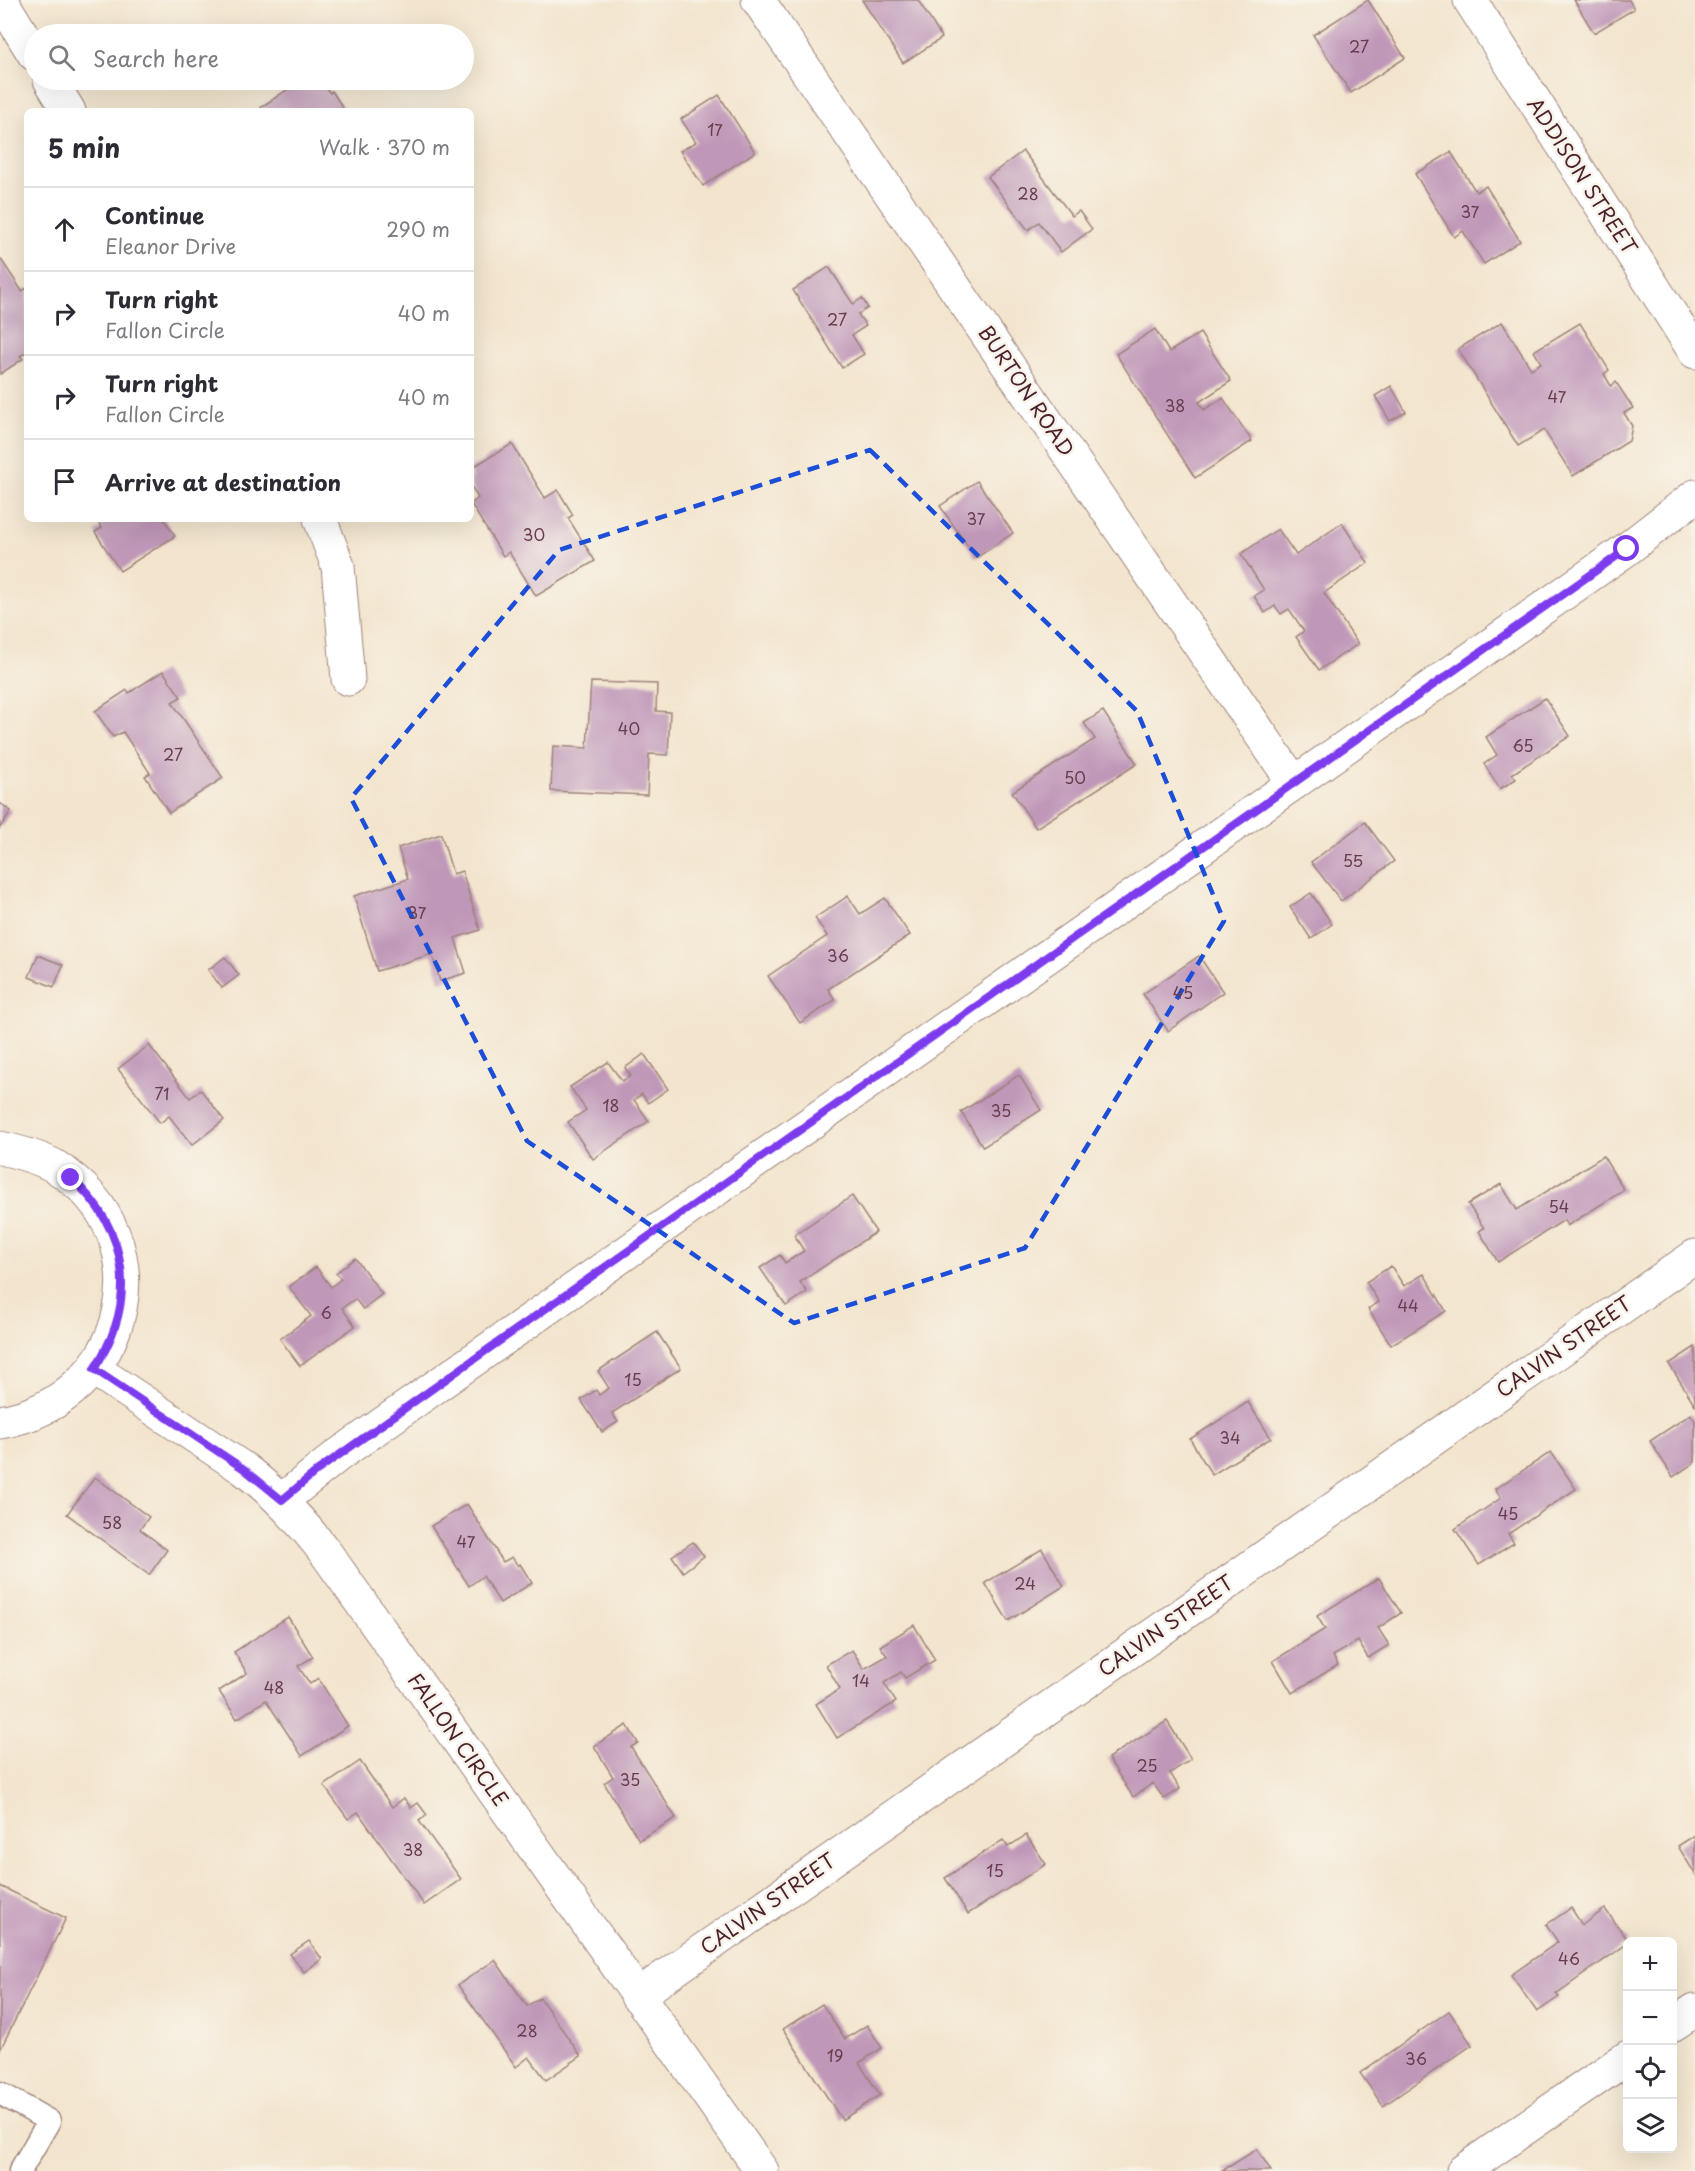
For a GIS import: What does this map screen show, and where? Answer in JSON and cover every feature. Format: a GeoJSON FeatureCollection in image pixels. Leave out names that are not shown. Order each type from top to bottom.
{"type":"FeatureCollection","features":[{"type":"Feature","properties":{"kind":"street"},"geometry":{"type":"LineString","coordinates":[[2,0],[24,37]]}},
{"type":"Feature","properties":{"kind":"street","name":"BURTON ROAD"},"geometry":{"type":"LineString","coordinates":[[758,0],[1294,783]]}},
{"type":"Feature","properties":{"kind":"street","name":"ADDISON STREET"},"geometry":{"type":"LineString","coordinates":[[1470,0],[1695,352]]}},
{"type":"Feature","properties":{"kind":"street"},"geometry":{"type":"LineString","coordinates":[[56,90],[67,108]]}},
{"type":"Feature","properties":{"kind":"street"},"geometry":{"type":"LineString","coordinates":[[282,1500],[346,1450],[1627,549],[1695,496]]}},
{"type":"Feature","properties":{"kind":"street"},"geometry":{"type":"LineString","coordinates":[[321,522],[338,566],[348,679]]}},
{"type":"Feature","properties":{"kind":"street"},"geometry":{"type":"LineString","coordinates":[[0,1148],[28,1155],[55,1166],[85,1191],[107,1222],[120,1259],[122,1298],[113,1335],[94,1369],[74,1389],[50,1406],[33,1414],[0,1422]]}},
{"type":"Feature","properties":{"kind":"street","name":"CALVIN STREET"},"geometry":{"type":"LineString","coordinates":[[637,1996],[1695,1256]]}},
{"type":"Feature","properties":{"kind":"street","name":"FALLON CIRCLE"},"geometry":{"type":"LineString","coordinates":[[94,1369],[244,1469],[299,1517],[762,2171]]}},
{"type":"Feature","properties":{"kind":"street"},"geometry":{"type":"LineString","coordinates":[[1677,2022],[1695,2010]]}},
{"type":"Feature","properties":{"kind":"street"},"geometry":{"type":"LineString","coordinates":[[1463,2171],[1623,2060]]}},
{"type":"Feature","properties":{"kind":"lane"},"geometry":{"type":"LineString","coordinates":[[0,2093],[49,2121],[20,2171]]}},
{"type":"Feature","properties":{"kind":"highlighted area"},"geometry":{"type":"Polygon","coordinates":[[[870,450],[1137,711],[1224,921],[1025,1248],[794,1323],[527,1141],[351,798],[559,550],[870,450]]]}},
{"type":"Feature","properties":{"kind":"building"},"geometry":{"type":"Polygon","coordinates":[[[862,0],[918,0],[942,38],[903,63],[862,0]]]}},
{"type":"Feature","properties":{"kind":"building"},"geometry":{"type":"Polygon","coordinates":[[[1368,0],[1405,58],[1351,93],[1313,35],[1368,0]]]}},
{"type":"Feature","properties":{"kind":"building"},"geometry":{"type":"Polygon","coordinates":[[[1574,0],[1629,0],[1634,9],[1594,33],[1574,0]]]}},
{"type":"Feature","properties":{"kind":"building"},"geometry":{"type":"Polygon","coordinates":[[[287,90],[328,90],[330,93],[332,91],[343,108],[262,108],[287,90]]]}},
{"type":"Feature","properties":{"kind":"building"},"geometry":{"type":"Polygon","coordinates":[[[719,95],[755,152],[703,186],[680,151],[696,142],[681,119],[719,95]]]}},
{"type":"Feature","properties":{"kind":"building"},"geometry":{"type":"Polygon","coordinates":[[[1023,151],[1072,216],[1079,211],[1092,229],[1061,252],[1039,222],[1028,230],[988,177],[1023,151]]]}},
{"type":"Feature","properties":{"kind":"building"},"geometry":{"type":"Polygon","coordinates":[[[1451,152],[1476,192],[1486,186],[1520,241],[1484,264],[1463,231],[1454,237],[1415,174],[1451,152]]]}},
{"type":"Feature","properties":{"kind":"building"},"geometry":{"type":"Polygon","coordinates":[[[0,258],[22,291],[24,290],[24,354],[20,356],[23,359],[0,374],[0,258]]]}},
{"type":"Feature","properties":{"kind":"building"},"geometry":{"type":"Polygon","coordinates":[[[829,267],[853,304],[862,298],[868,308],[858,314],[866,326],[852,335],[864,354],[842,368],[793,290],[829,267]]]}},
{"type":"Feature","properties":{"kind":"building"},"geometry":{"type":"Polygon","coordinates":[[[1502,322],[1531,369],[1541,363],[1534,351],[1580,323],[1609,370],[1604,374],[1611,386],[1616,382],[1633,408],[1624,413],[1632,426],[1629,441],[1573,476],[1544,430],[1518,446],[1458,349],[1502,322]]]}},
{"type":"Feature","properties":{"kind":"building"},"geometry":{"type":"Polygon","coordinates":[[[1155,329],[1169,352],[1200,333],[1231,381],[1199,402],[1204,410],[1223,398],[1252,441],[1195,478],[1116,354],[1155,329]]]}},
{"type":"Feature","properties":{"kind":"building"},"geometry":{"type":"Polygon","coordinates":[[[1391,386],[1406,412],[1390,421],[1375,396],[1391,386]]]}},
{"type":"Feature","properties":{"kind":"building"},"geometry":{"type":"Polygon","coordinates":[[[512,444],[545,498],[558,490],[573,515],[568,518],[595,561],[536,596],[509,552],[503,556],[474,509],[474,501],[478,498],[474,491],[474,466],[512,444]]]}},
{"type":"Feature","properties":{"kind":"building"},"geometry":{"type":"Polygon","coordinates":[[[977,481],[1013,533],[976,558],[940,506],[977,481]]]}},
{"type":"Feature","properties":{"kind":"building"},"geometry":{"type":"Polygon","coordinates":[[[98,522],[166,522],[175,536],[120,571],[95,532],[102,528],[98,522]]]}},
{"type":"Feature","properties":{"kind":"building"},"geometry":{"type":"Polygon","coordinates":[[[1342,523],[1368,563],[1324,593],[1358,644],[1319,670],[1296,637],[1304,631],[1289,609],[1281,614],[1275,606],[1265,613],[1254,596],[1264,590],[1241,554],[1278,529],[1296,555],[1342,523]]]}},
{"type":"Feature","properties":{"kind":"building"},"geometry":{"type":"Polygon","coordinates":[[[163,671],[181,697],[172,702],[223,778],[169,813],[145,776],[150,773],[123,732],[113,737],[95,711],[127,690],[129,693],[163,671]]]}},
{"type":"Feature","properties":{"kind":"building"},"geometry":{"type":"Polygon","coordinates":[[[591,682],[657,684],[656,711],[670,712],[668,755],[649,754],[647,795],[551,791],[553,746],[587,748],[591,682]]]}},
{"type":"Feature","properties":{"kind":"building"},"geometry":{"type":"Polygon","coordinates":[[[1545,698],[1570,736],[1512,774],[1516,779],[1500,789],[1484,764],[1497,755],[1486,737],[1545,698]]]}},
{"type":"Feature","properties":{"kind":"building"},"geometry":{"type":"Polygon","coordinates":[[[1103,711],[1137,764],[1036,828],[1012,792],[1095,739],[1084,723],[1103,711]]]}},
{"type":"Feature","properties":{"kind":"building"},"geometry":{"type":"Polygon","coordinates":[[[0,803],[11,811],[0,828],[0,803]]]}},
{"type":"Feature","properties":{"kind":"building"},"geometry":{"type":"Polygon","coordinates":[[[1365,822],[1394,861],[1341,901],[1311,862],[1365,822]]]}},
{"type":"Feature","properties":{"kind":"building"},"geometry":{"type":"Polygon","coordinates":[[[441,834],[453,874],[462,871],[480,930],[455,938],[466,973],[440,981],[432,954],[377,971],[354,896],[408,879],[398,848],[441,834]]]}},
{"type":"Feature","properties":{"kind":"building"},"geometry":{"type":"Polygon","coordinates":[[[1311,893],[1332,924],[1311,939],[1290,907],[1311,893]]]}},
{"type":"Feature","properties":{"kind":"building"},"geometry":{"type":"Polygon","coordinates":[[[848,896],[860,914],[885,898],[910,935],[828,989],[835,1000],[800,1023],[768,976],[827,936],[815,918],[848,896]]]}},
{"type":"Feature","properties":{"kind":"building"},"geometry":{"type":"Polygon","coordinates":[[[38,955],[63,965],[54,987],[29,977],[38,955]]]}},
{"type":"Feature","properties":{"kind":"building"},"geometry":{"type":"Polygon","coordinates":[[[1199,956],[1223,992],[1168,1031],[1143,994],[1199,956]]]}},
{"type":"Feature","properties":{"kind":"building"},"geometry":{"type":"Polygon","coordinates":[[[225,957],[239,975],[222,988],[208,970],[225,957]]]}},
{"type":"Feature","properties":{"kind":"building"},"geometry":{"type":"Polygon","coordinates":[[[149,1045],[190,1098],[201,1090],[224,1120],[192,1145],[169,1116],[160,1123],[118,1069],[149,1045]]]}},
{"type":"Feature","properties":{"kind":"building"},"geometry":{"type":"Polygon","coordinates":[[[644,1054],[668,1089],[648,1103],[642,1094],[634,1100],[649,1121],[593,1159],[568,1122],[586,1110],[570,1087],[608,1062],[622,1081],[631,1076],[625,1068],[644,1054]]]}},
{"type":"Feature","properties":{"kind":"building"},"geometry":{"type":"Polygon","coordinates":[[[1019,1075],[1041,1110],[983,1147],[961,1112],[1019,1075]]]}},
{"type":"Feature","properties":{"kind":"building"},"geometry":{"type":"Polygon","coordinates":[[[1603,1156],[1624,1190],[1567,1226],[1564,1220],[1498,1262],[1479,1231],[1484,1228],[1468,1204],[1501,1184],[1517,1210],[1603,1156]]]}},
{"type":"Feature","properties":{"kind":"building"},"geometry":{"type":"Polygon","coordinates":[[[852,1196],[876,1232],[800,1282],[807,1292],[786,1306],[760,1268],[780,1255],[785,1263],[804,1251],[794,1235],[852,1196]]]}},
{"type":"Feature","properties":{"kind":"building"},"geometry":{"type":"Polygon","coordinates":[[[355,1258],[382,1294],[363,1309],[355,1299],[342,1308],[355,1326],[300,1366],[280,1339],[311,1316],[289,1287],[316,1267],[331,1287],[341,1279],[336,1273],[355,1258]]]}},
{"type":"Feature","properties":{"kind":"building"},"geometry":{"type":"Polygon","coordinates":[[[1391,1266],[1404,1286],[1424,1274],[1446,1311],[1391,1345],[1368,1309],[1379,1302],[1366,1282],[1391,1266]]]}},
{"type":"Feature","properties":{"kind":"building"},"geometry":{"type":"Polygon","coordinates":[[[657,1332],[681,1368],[612,1413],[618,1422],[602,1432],[581,1400],[596,1390],[599,1395],[609,1388],[598,1371],[657,1332]]]}},
{"type":"Feature","properties":{"kind":"building"},"geometry":{"type":"Polygon","coordinates":[[[1695,1347],[1695,1405],[1669,1364],[1695,1347]]]}},
{"type":"Feature","properties":{"kind":"building"},"geometry":{"type":"Polygon","coordinates":[[[1248,1402],[1271,1438],[1212,1475],[1190,1439],[1248,1402]]]}},
{"type":"Feature","properties":{"kind":"building"},"geometry":{"type":"Polygon","coordinates":[[[1691,1414],[1695,1421],[1695,1462],[1673,1477],[1650,1441],[1691,1414]]]}},
{"type":"Feature","properties":{"kind":"building"},"geometry":{"type":"Polygon","coordinates":[[[1551,1452],[1576,1489],[1508,1534],[1514,1543],[1479,1565],[1455,1529],[1501,1498],[1495,1489],[1551,1452]]]}},
{"type":"Feature","properties":{"kind":"building"},"geometry":{"type":"Polygon","coordinates":[[[95,1477],[149,1517],[140,1529],[167,1550],[149,1575],[67,1514],[95,1477]]]}},
{"type":"Feature","properties":{"kind":"building"},"geometry":{"type":"Polygon","coordinates":[[[467,1504],[503,1562],[512,1557],[518,1566],[520,1564],[532,1583],[500,1603],[483,1576],[469,1586],[431,1526],[467,1504]]]}},
{"type":"Feature","properties":{"kind":"building"},"geometry":{"type":"Polygon","coordinates":[[[693,1542],[704,1556],[683,1572],[672,1556],[693,1542]]]}},
{"type":"Feature","properties":{"kind":"building"},"geometry":{"type":"Polygon","coordinates":[[[1042,1549],[1064,1586],[1008,1621],[985,1583],[1042,1549]]]}},
{"type":"Feature","properties":{"kind":"building"},"geometry":{"type":"Polygon","coordinates":[[[1379,1578],[1401,1613],[1378,1628],[1389,1645],[1368,1658],[1358,1641],[1333,1656],[1338,1665],[1292,1693],[1273,1661],[1325,1629],[1317,1616],[1379,1578]]]}},
{"type":"Feature","properties":{"kind":"building"},"geometry":{"type":"Polygon","coordinates":[[[288,1617],[313,1657],[298,1666],[310,1684],[318,1678],[348,1726],[302,1756],[266,1700],[237,1719],[219,1691],[247,1673],[234,1652],[288,1617]]]}},
{"type":"Feature","properties":{"kind":"building"},"geometry":{"type":"Polygon","coordinates":[[[914,1625],[935,1660],[905,1678],[901,1672],[884,1683],[896,1702],[837,1738],[816,1704],[840,1689],[826,1665],[852,1650],[864,1669],[887,1656],[880,1646],[914,1625]]]}},
{"type":"Feature","properties":{"kind":"building"},"geometry":{"type":"Polygon","coordinates":[[[1167,1721],[1191,1759],[1170,1773],[1180,1789],[1164,1799],[1153,1783],[1133,1797],[1108,1758],[1167,1721]]]}},
{"type":"Feature","properties":{"kind":"building"},"geometry":{"type":"Polygon","coordinates":[[[627,1725],[638,1743],[631,1747],[676,1818],[639,1840],[604,1783],[613,1777],[594,1746],[627,1725]]]}},
{"type":"Feature","properties":{"kind":"building"},"geometry":{"type":"Polygon","coordinates":[[[360,1761],[392,1807],[404,1798],[411,1808],[418,1803],[427,1815],[419,1821],[461,1879],[424,1905],[358,1812],[348,1819],[324,1786],[360,1761]]]}},
{"type":"Feature","properties":{"kind":"building"},"geometry":{"type":"Polygon","coordinates":[[[1026,1835],[1046,1864],[968,1914],[945,1878],[1003,1840],[1008,1847],[1026,1835]]]}},
{"type":"Feature","properties":{"kind":"building"},"geometry":{"type":"Polygon","coordinates":[[[1695,1835],[1695,1874],[1678,1846],[1695,1835]]]}},
{"type":"Feature","properties":{"kind":"building"},"geometry":{"type":"Polygon","coordinates":[[[0,1886],[66,1918],[0,2050],[0,1886]]]}},
{"type":"Feature","properties":{"kind":"building"},"geometry":{"type":"Polygon","coordinates":[[[1571,1908],[1582,1925],[1605,1909],[1626,1937],[1623,1937],[1623,1947],[1556,1994],[1559,1997],[1537,2012],[1511,1975],[1558,1942],[1546,1925],[1571,1908]]]}},
{"type":"Feature","properties":{"kind":"building"},"geometry":{"type":"Polygon","coordinates":[[[309,1941],[322,1959],[304,1972],[290,1954],[309,1941]]]}},
{"type":"Feature","properties":{"kind":"building"},"geometry":{"type":"Polygon","coordinates":[[[495,1960],[527,2006],[540,1998],[581,2056],[546,2080],[529,2057],[516,2067],[458,1985],[495,1960]]]}},
{"type":"Feature","properties":{"kind":"building"},"geometry":{"type":"Polygon","coordinates":[[[822,2004],[845,2039],[867,2025],[882,2048],[859,2063],[880,2095],[842,2120],[783,2029],[822,2004]]]}},
{"type":"Feature","properties":{"kind":"building"},"geometry":{"type":"Polygon","coordinates":[[[1449,2011],[1472,2045],[1383,2106],[1360,2073],[1449,2011]]]}},
{"type":"Feature","properties":{"kind":"building"},"geometry":{"type":"Polygon","coordinates":[[[1257,2149],[1271,2171],[1222,2171],[1257,2149]]]}},
{"type":"Feature","properties":{"kind":"route"},"geometry":{"type":"LineString","coordinates":[[71,1178],[85,1191],[107,1222],[120,1259],[122,1298],[118,1317],[113,1335],[94,1369],[244,1469],[282,1500],[318,1470],[487,1350],[1627,549]]}}]}
